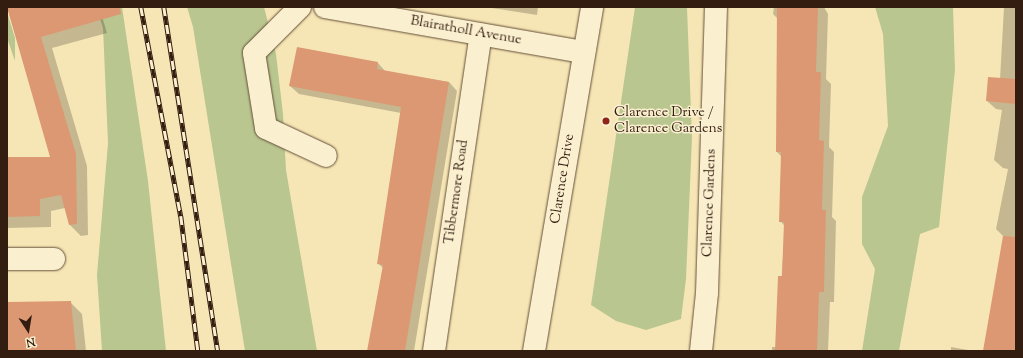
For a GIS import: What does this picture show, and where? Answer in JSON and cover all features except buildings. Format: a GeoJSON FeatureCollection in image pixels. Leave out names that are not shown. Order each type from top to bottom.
{"type":"FeatureCollection","features":[{"type":"Feature","properties":{"kind":"street"},"geometry":{"type":"LineString","coordinates":[[300,7],[254,53],[266,128],[326,156]]}},
{"type":"Feature","properties":{"kind":"street","name":"Blairatholl Avenue"},"geometry":{"type":"LineString","coordinates":[[325,7],[584,52]]}},
{"type":"Feature","properties":{"kind":"street","name":"Clarence Drive"},"geometry":{"type":"LineString","coordinates":[[538,350],[592,7]]}},
{"type":"Feature","properties":{"kind":"street","name":"Clarence Gardens"},"geometry":{"type":"LineString","coordinates":[[701,351],[707,293],[716,7]]}},
{"type":"Feature","properties":{"kind":"street","name":"Tibbermore Road"},"geometry":{"type":"LineString","coordinates":[[434,351],[481,34]]}},
{"type":"Feature","properties":{"kind":"street"},"geometry":{"type":"LineString","coordinates":[[7,259],[54,258]]}},
{"type":"Feature","properties":{"kind":"green space"},"geometry":{"type":"Polygon","coordinates":[[[96,7],[122,7],[148,181],[166,351],[102,351],[97,275],[108,143],[103,28],[96,7]]]}},
{"type":"Feature","properties":{"kind":"green space"},"geometry":{"type":"Polygon","coordinates":[[[187,7],[264,7],[276,54],[283,114],[286,170],[317,351],[245,351],[193,27],[187,7]]]}},
{"type":"Feature","properties":{"kind":"green space"},"geometry":{"type":"Polygon","coordinates":[[[635,7],[687,7],[692,138],[686,279],[681,319],[646,330],[616,321],[591,305],[635,7]]]}},
{"type":"Feature","properties":{"kind":"green space"},"geometry":{"type":"Polygon","coordinates":[[[875,7],[953,7],[955,70],[939,227],[920,234],[899,351],[862,351],[875,269],[862,244],[862,197],[888,126],[883,34],[875,7]]]}},
{"type":"Feature","properties":{"kind":"green space"},"geometry":{"type":"Polygon","coordinates":[[[7,12],[15,38],[15,61],[7,38],[7,12]]]}},
{"type":"Feature","properties":{"kind":"railway"},"geometry":{"type":"LineString","coordinates":[[141,7],[181,216],[198,351]]}},
{"type":"Feature","properties":{"kind":"railway"},"geometry":{"type":"LineString","coordinates":[[164,7],[218,351]]}},
{"type":"Feature","properties":{"kind":"place","name":"Clarence Drive / Clarence Gardens"},"geometry":{"type":"Point","coordinates":[606,121]}}]}
